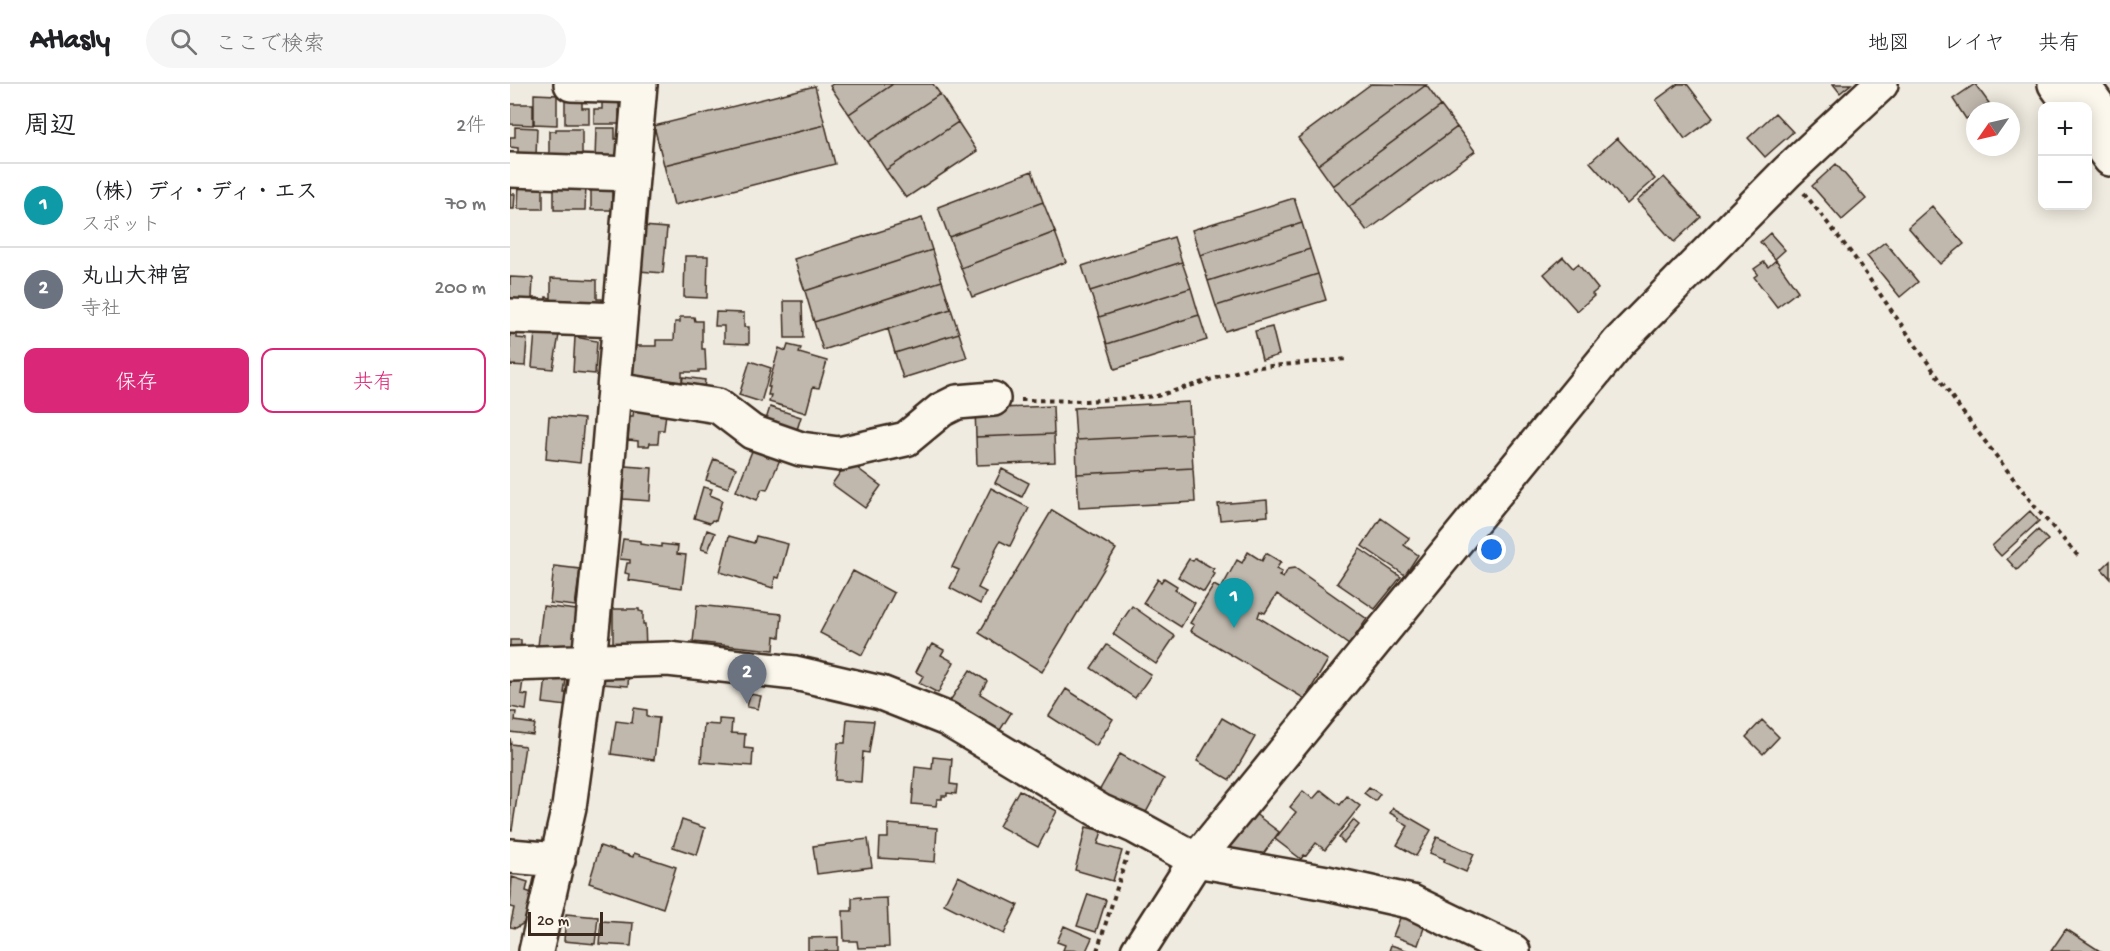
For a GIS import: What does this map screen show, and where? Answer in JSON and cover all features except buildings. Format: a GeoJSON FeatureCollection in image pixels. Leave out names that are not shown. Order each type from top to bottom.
{"type":"FeatureCollection","features":[{"type":"Feature","properties":{"kind":"street"},"geometry":{"type":"LineString","coordinates":[[528,943],[558,860],[569,807],[589,660],[615,390],[640,85],[572,84]]}},
{"type":"Feature","properties":{"kind":"street"},"geometry":{"type":"LineString","coordinates":[[1138,951],[1196,860],[1619,342],[1787,171],[1881,84]]}},
{"type":"Feature","properties":{"kind":"street"},"geometry":{"type":"LineString","coordinates":[[2055,84],[2068,102]]}},
{"type":"Feature","properties":{"kind":"street"},"geometry":{"type":"LineString","coordinates":[[2082,84],[2110,122]]}},
{"type":"Feature","properties":{"kind":"street"},"geometry":{"type":"LineString","coordinates":[[2092,134],[2110,159]]}},
{"type":"Feature","properties":{"kind":"street"},"geometry":{"type":"LineString","coordinates":[[510,170],[632,174]]}},
{"type":"Feature","properties":{"kind":"street"},"geometry":{"type":"LineString","coordinates":[[510,316],[620,320]]}},
{"type":"Feature","properties":{"kind":"street"},"geometry":{"type":"LineString","coordinates":[[615,390],[718,406],[753,432],[801,449],[839,454],[906,439],[941,410],[957,402],[993,399]]}},
{"type":"Feature","properties":{"kind":"street"},"geometry":{"type":"LineString","coordinates":[[510,664],[668,659],[795,673],[881,693],[947,718],[1100,811],[1136,827],[1196,860],[1328,882],[1412,902],[1513,951]]}},
{"type":"Feature","properties":{"kind":"street"},"geometry":{"type":"LineString","coordinates":[[510,856],[558,860]]}},
{"type":"Feature","properties":{"kind":"path"},"geometry":{"type":"LineString","coordinates":[[1787,171],[1852,254],[1973,426],[2036,508],[2078,556]]}},
{"type":"Feature","properties":{"kind":"path"},"geometry":{"type":"LineString","coordinates":[[993,399],[1086,401],[1157,396],[1249,368],[1347,359]]}},
{"type":"Feature","properties":{"kind":"path"},"geometry":{"type":"LineString","coordinates":[[1097,951],[1136,827]]}},
{"type":"Feature","properties":{"kind":"place","name":"（株）ディ・ディ・エス"},"geometry":{"type":"Point","coordinates":[1234,628]}},
{"type":"Feature","properties":{"kind":"place","name":"丸山大神宮"},"geometry":{"type":"Point","coordinates":[747,704]}}]}
